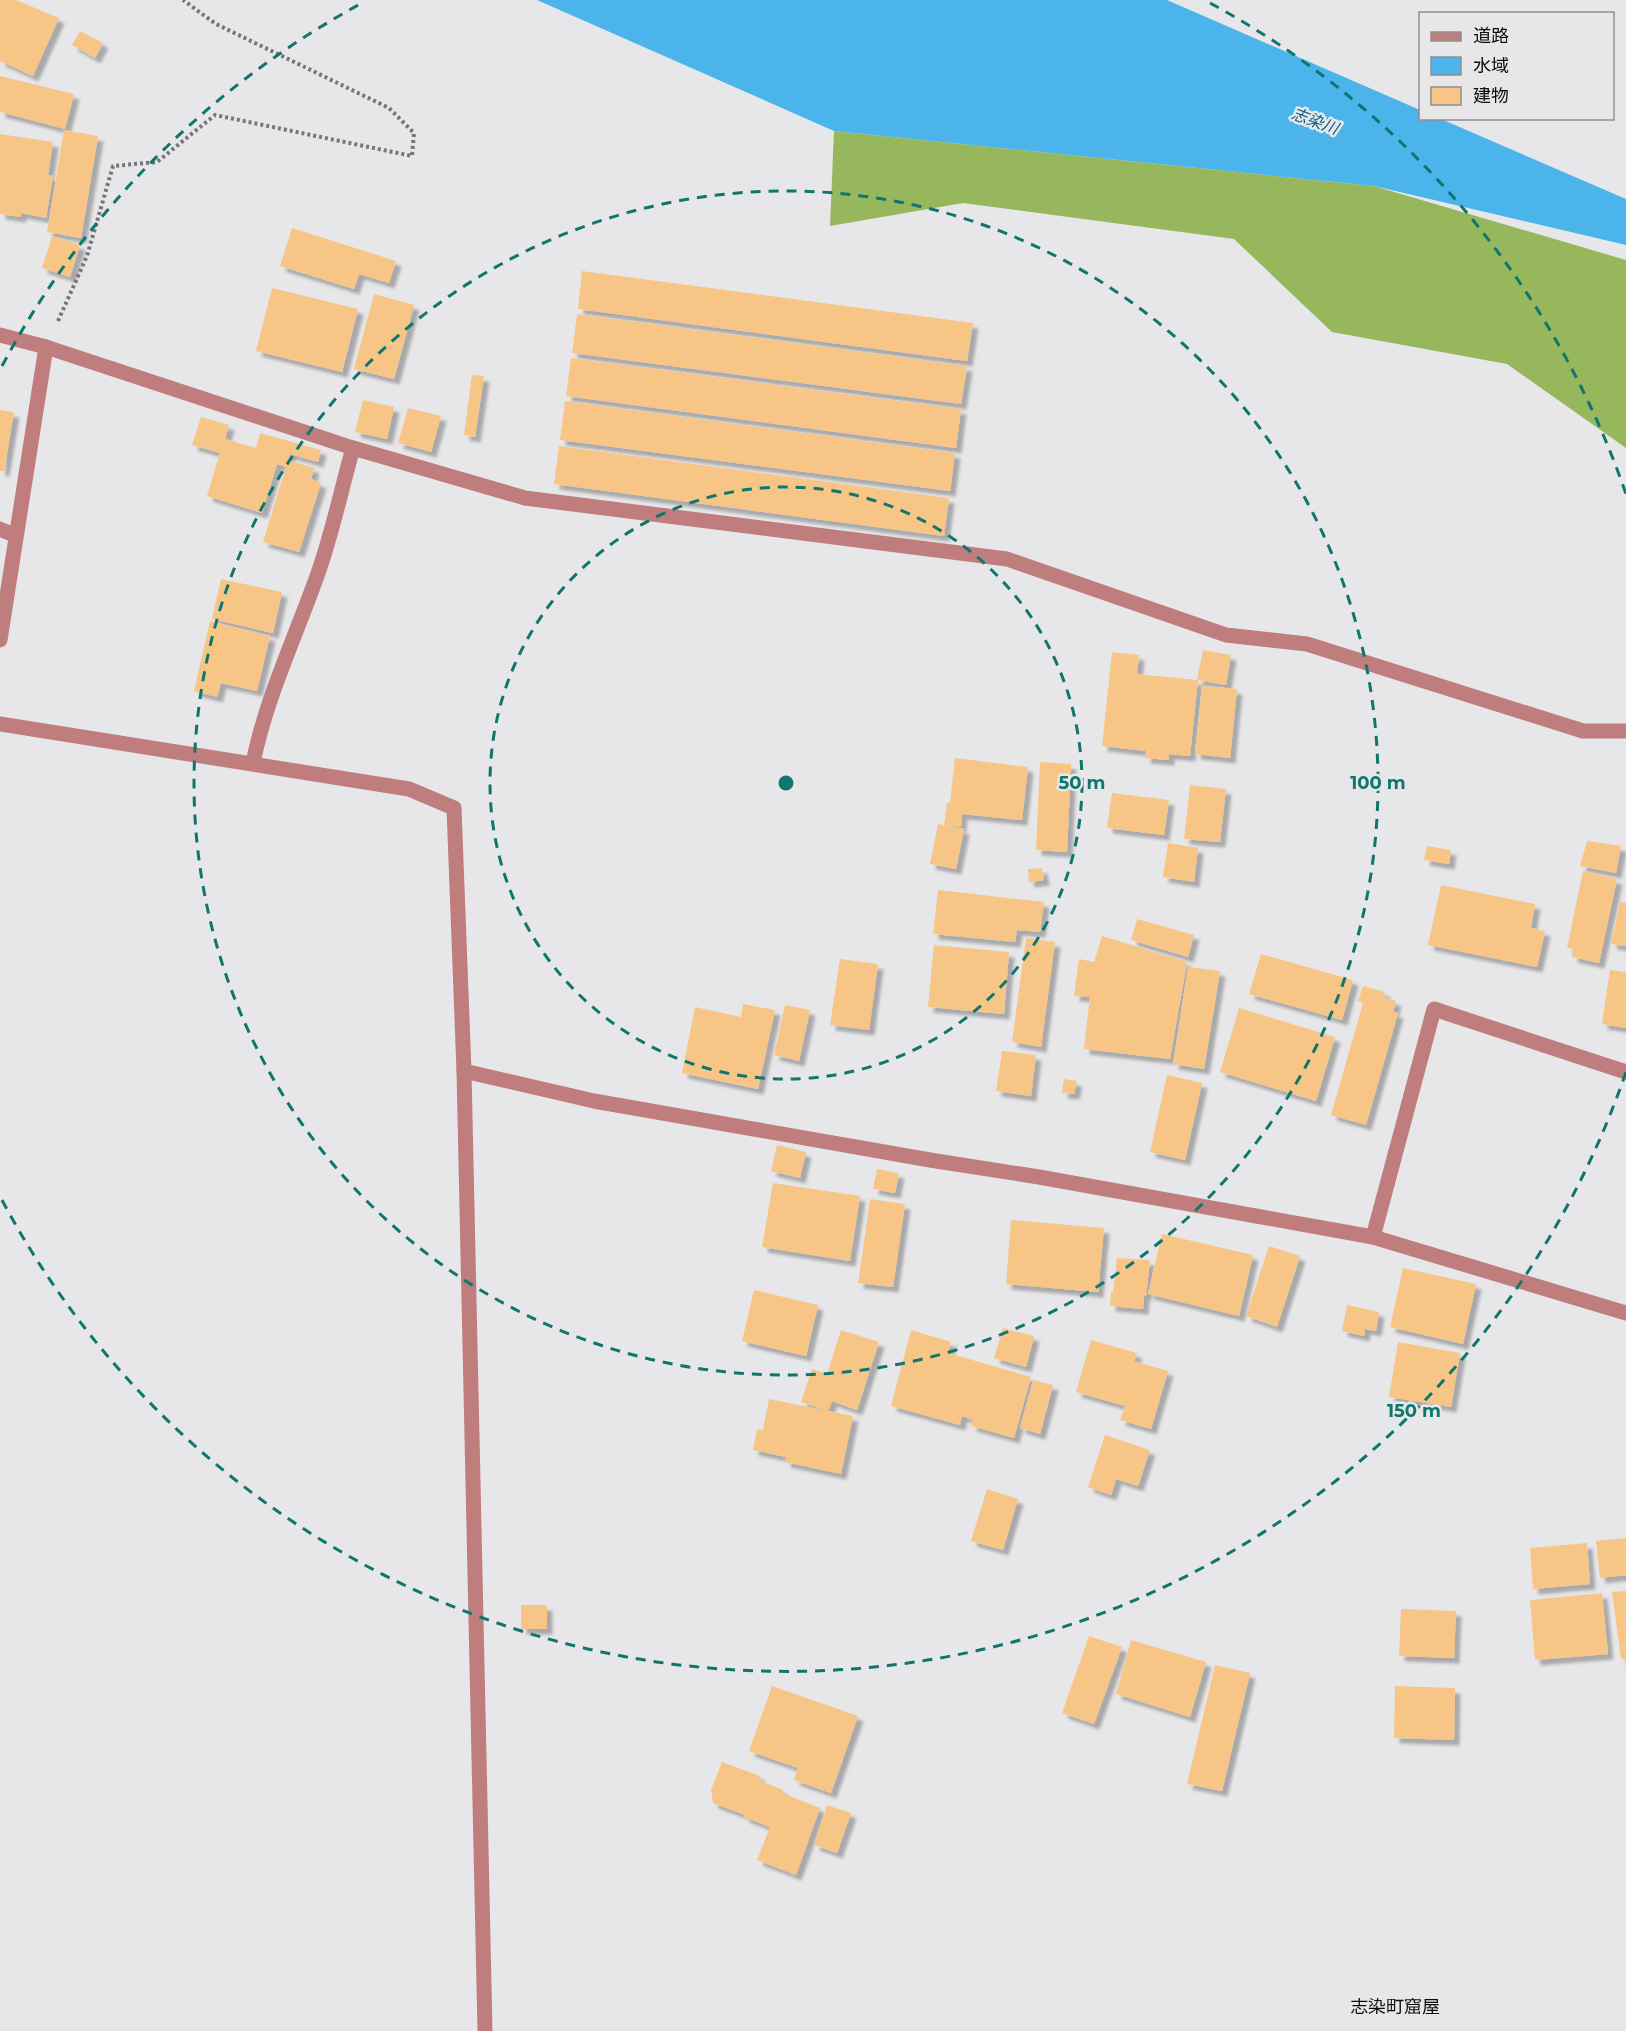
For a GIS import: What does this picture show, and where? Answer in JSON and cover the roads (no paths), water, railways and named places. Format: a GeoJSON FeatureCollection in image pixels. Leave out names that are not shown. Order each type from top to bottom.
{"type":"FeatureCollection","features":[{"type":"Feature","properties":{"kind":"street"},"geometry":{"type":"LineString","coordinates":[[0,335],[46,347],[353,448],[525,498],[1007,560],[1226,635],[1307,644],[1583,731],[1626,731]]}},
{"type":"Feature","properties":{"kind":"street"},"geometry":{"type":"LineString","coordinates":[[0,640],[46,347]]}},
{"type":"Feature","properties":{"kind":"street"},"geometry":{"type":"LineString","coordinates":[[253,763],[258,736],[270,697],[318,573],[353,448]]}},
{"type":"Feature","properties":{"kind":"street"},"geometry":{"type":"LineString","coordinates":[[0,529],[16,536]]}},
{"type":"Feature","properties":{"kind":"street"},"geometry":{"type":"LineString","coordinates":[[0,724],[409,789],[454,808],[464,1071],[485,2031]]}},
{"type":"Feature","properties":{"kind":"street"},"geometry":{"type":"LineString","coordinates":[[1374,1237],[1434,1009],[1626,1072]]}},
{"type":"Feature","properties":{"kind":"street"},"geometry":{"type":"LineString","coordinates":[[464,1071],[594,1101],[1374,1237],[1626,1313]]}},
{"type":"Feature","properties":{"kind":"water","name":"志染川"},"geometry":{"type":"Polygon","coordinates":[[[537,0],[1167,0],[1419,110],[1419,120],[1443,120],[1626,199],[1626,245],[1374,186],[834,131],[537,0]]]}},
{"type":"Feature","properties":{"kind":"district","name":"志染町窟屋"},"geometry":{"type":"Point","coordinates":[1395,2007]}}]}
